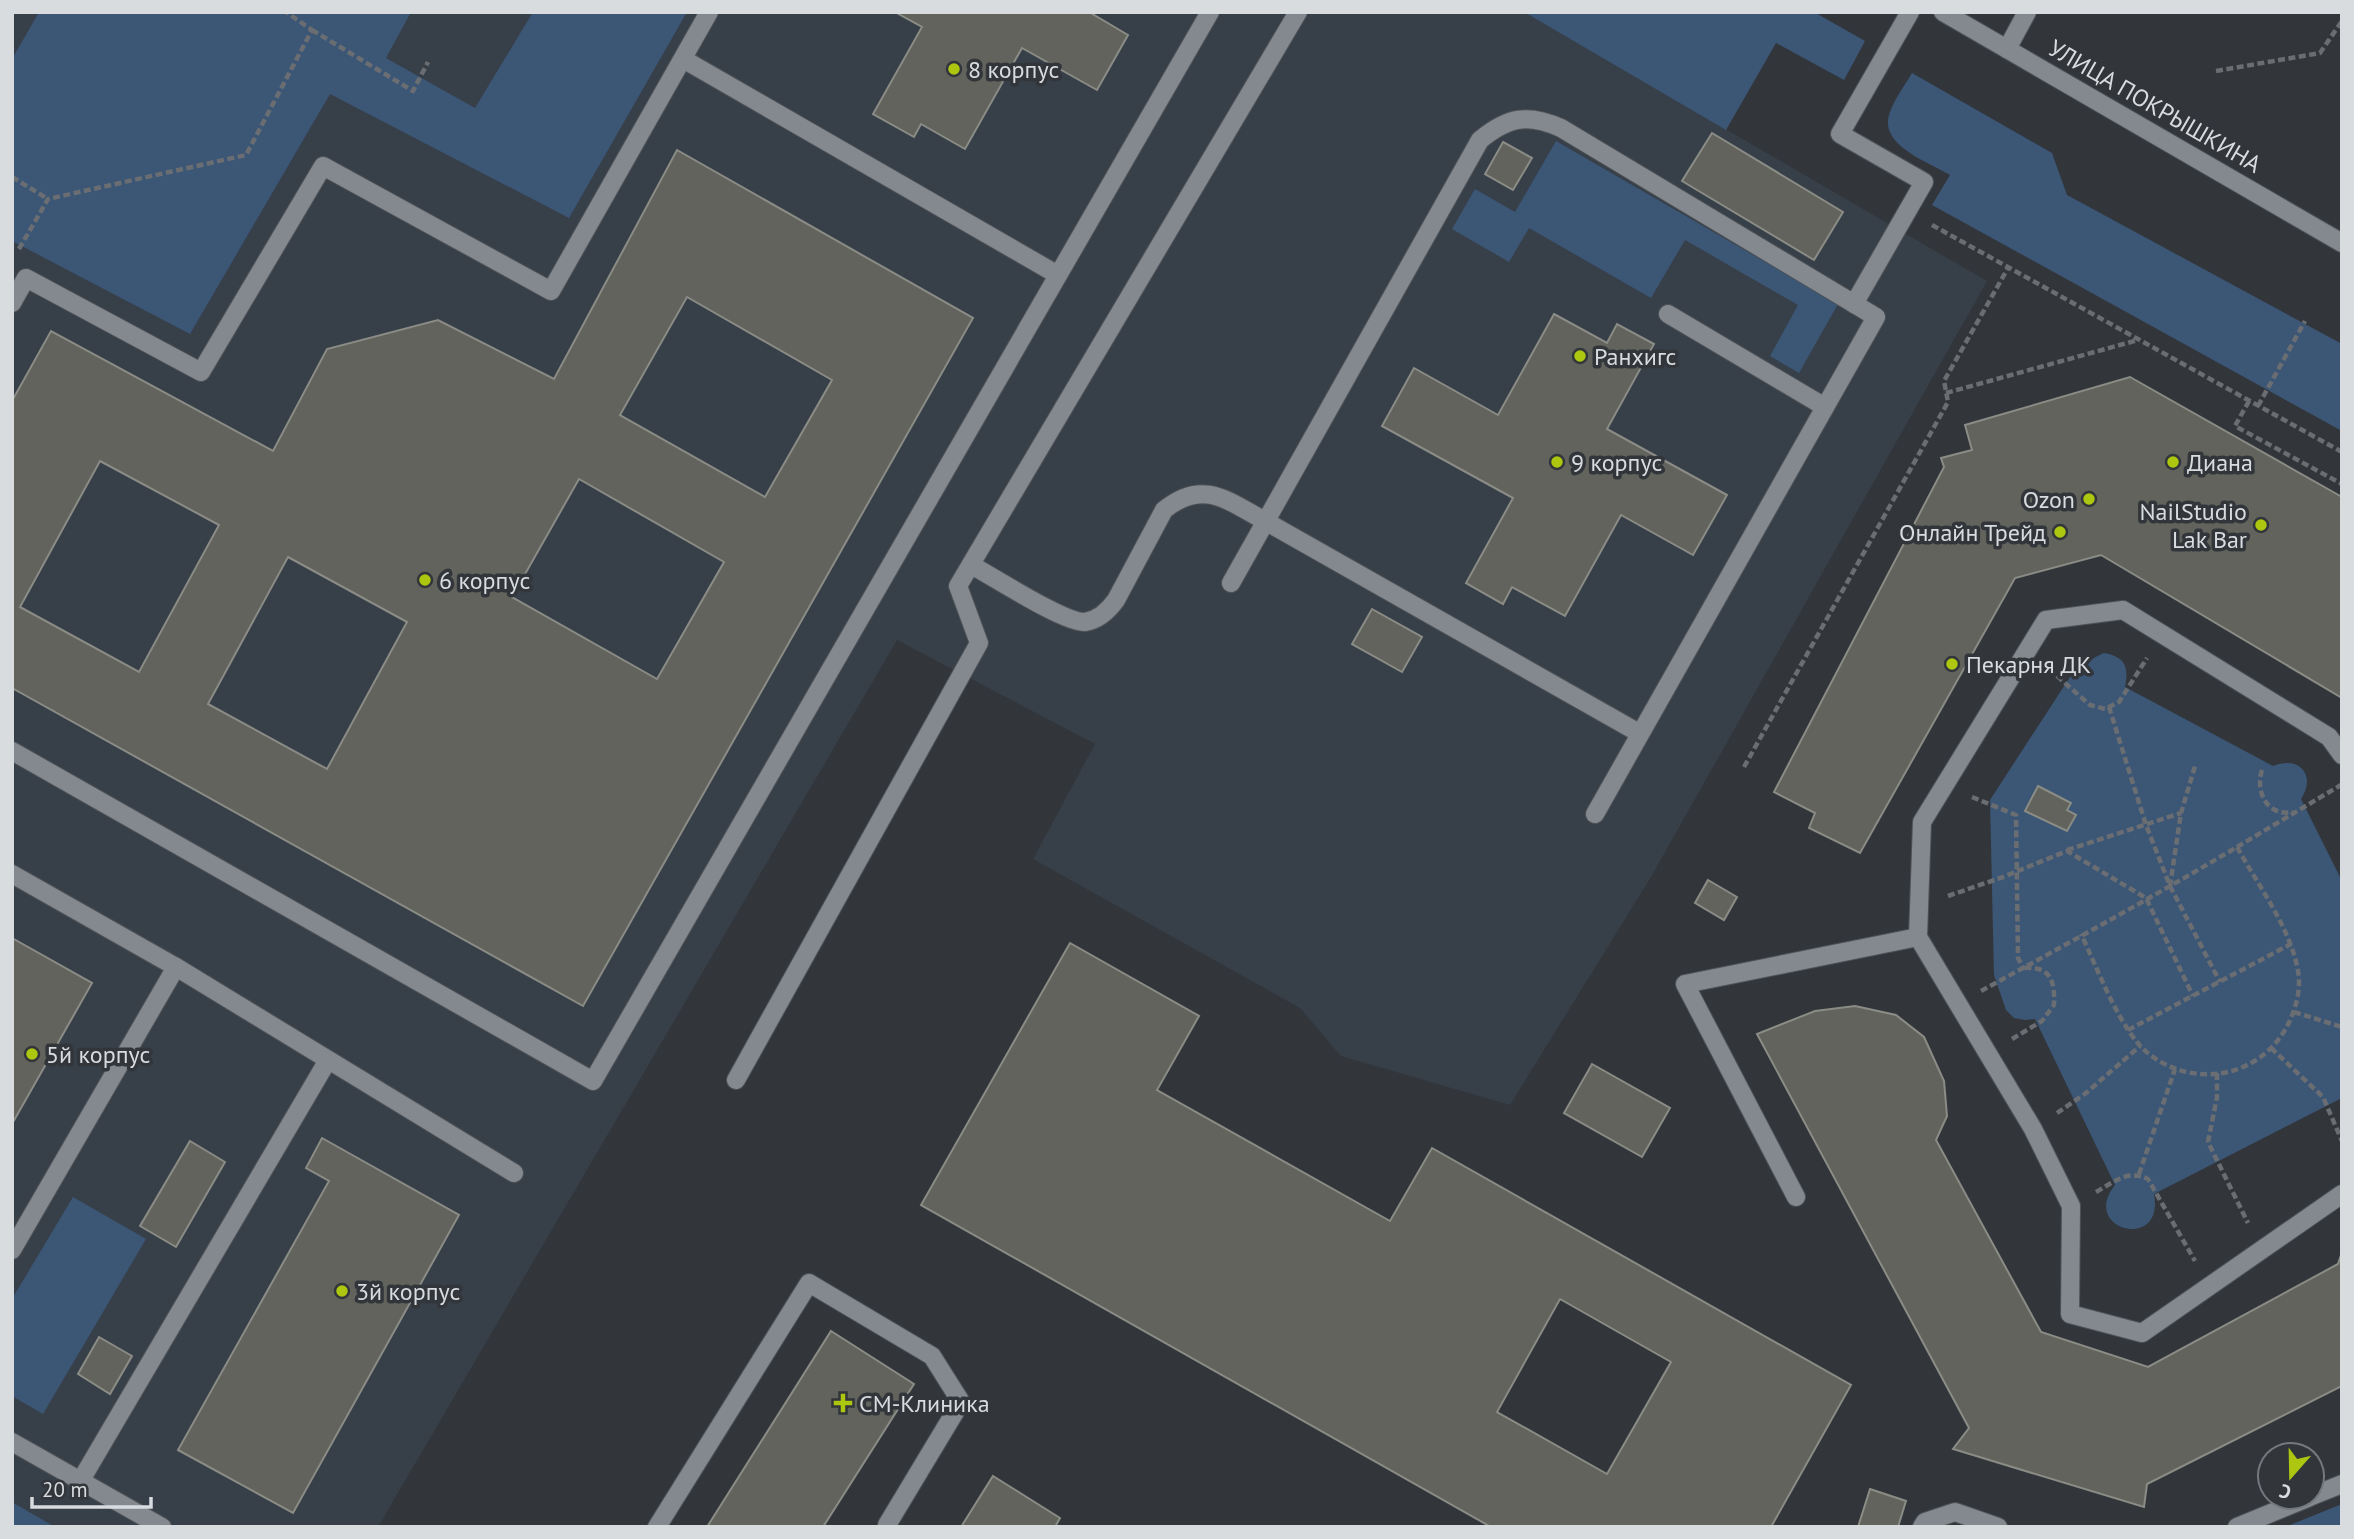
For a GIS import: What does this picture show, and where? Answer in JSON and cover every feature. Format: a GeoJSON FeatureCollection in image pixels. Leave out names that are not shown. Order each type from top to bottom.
{"type":"FeatureCollection","features":[{"type":"Feature","properties":{"kind":"main road"},"geometry":{"type":"LineString","coordinates":[[12,303],[19,274],[201,372],[323,166],[551,291],[709,12]]}},
{"type":"Feature","properties":{"kind":"main road"},"geometry":{"type":"LineString","coordinates":[[12,751],[593,1081],[1210,12]]}},
{"type":"Feature","properties":{"kind":"main road"},"geometry":{"type":"LineString","coordinates":[[736,1080],[979,643],[958,586],[1298,12]]}},
{"type":"Feature","properties":{"kind":"main road"},"geometry":{"type":"LineString","coordinates":[[1854,304],[1924,182],[1840,134],[1910,12]]}},
{"type":"Feature","properties":{"kind":"main road","name":"УЛИЦА ПОКРЫШКИНА"},"geometry":{"type":"LineString","coordinates":[[1943,12],[2342,243]]}},
{"type":"Feature","properties":{"kind":"main road"},"geometry":{"type":"LineString","coordinates":[[2007,49],[2027,12]]}},
{"type":"Feature","properties":{"kind":"main road"},"geometry":{"type":"LineString","coordinates":[[682,59],[1058,275]]}},
{"type":"Feature","properties":{"kind":"main road"},"geometry":{"type":"LineString","coordinates":[[1230,583],[1480,139],[1493,128],[1527,118],[1545,121],[1561,128],[1876,317],[1595,814]]}},
{"type":"Feature","properties":{"kind":"main road"},"geometry":{"type":"LineString","coordinates":[[1668,314],[1825,407]]}},
{"type":"Feature","properties":{"kind":"main road"},"geometry":{"type":"LineString","coordinates":[[971,565],[1064,618],[1087,622],[1099,618],[1116,600],[1164,510],[1177,499],[1210,493],[1265,521],[1639,733]]}},
{"type":"Feature","properties":{"kind":"main road"},"geometry":{"type":"LineString","coordinates":[[2342,755],[2329,737],[2123,610],[2046,620],[1922,822],[1918,937],[2033,1129],[2071,1206],[2070,1314],[2142,1333],[2342,1194]]}},
{"type":"Feature","properties":{"kind":"main road"},"geometry":{"type":"LineString","coordinates":[[12,874],[176,967],[514,1173]]}},
{"type":"Feature","properties":{"kind":"main road"},"geometry":{"type":"LineString","coordinates":[[1796,1198],[1685,984],[1918,937]]}},
{"type":"Feature","properties":{"kind":"main road"},"geometry":{"type":"LineString","coordinates":[[12,1250],[176,967]]}},
{"type":"Feature","properties":{"kind":"main road"},"geometry":{"type":"LineString","coordinates":[[81,1480],[328,1060]]}},
{"type":"Feature","properties":{"kind":"main road"},"geometry":{"type":"LineString","coordinates":[[657,1527],[808,1283],[932,1356],[961,1402],[887,1525]]}},
{"type":"Feature","properties":{"kind":"main road"},"geometry":{"type":"LineString","coordinates":[[12,1442],[162,1527]]}},
{"type":"Feature","properties":{"kind":"main road"},"geometry":{"type":"LineString","coordinates":[[2237,1527],[2276,1511]]}},
{"type":"Feature","properties":{"kind":"main road"},"geometry":{"type":"LineString","coordinates":[[1922,1527],[1925,1522],[1955,1512],[1998,1527]]}},
{"type":"Feature","properties":{"kind":"path"},"geometry":{"type":"LineString","coordinates":[[286,12],[413,91],[428,62]]}},
{"type":"Feature","properties":{"kind":"path"},"geometry":{"type":"LineString","coordinates":[[2216,71],[2320,53],[2342,22]]}},
{"type":"Feature","properties":{"kind":"path"},"geometry":{"type":"LineString","coordinates":[[12,177],[48,199],[246,155],[312,30]]}},
{"type":"Feature","properties":{"kind":"path"},"geometry":{"type":"LineString","coordinates":[[18,251],[48,199]]}},
{"type":"Feature","properties":{"kind":"path"},"geometry":{"type":"LineString","coordinates":[[1907,212],[2342,452]]}},
{"type":"Feature","properties":{"kind":"path"},"geometry":{"type":"LineString","coordinates":[[1744,767],[1948,402],[1944,381],[2008,268]]}},
{"type":"Feature","properties":{"kind":"path"},"geometry":{"type":"LineString","coordinates":[[2258,406],[2305,321]]}},
{"type":"Feature","properties":{"kind":"path"},"geometry":{"type":"LineString","coordinates":[[1947,393],[2139,340]]}},
{"type":"Feature","properties":{"kind":"path"},"geometry":{"type":"LineString","coordinates":[[2249,401],[2235,426],[2342,484]]}},
{"type":"Feature","properties":{"kind":"path"},"geometry":{"type":"LineString","coordinates":[[2026,651],[2090,705],[2097,708],[2109,707],[2119,702],[2162,633]]}},
{"type":"Feature","properties":{"kind":"path"},"geometry":{"type":"LineString","coordinates":[[2109,707],[2146,825],[2170,886],[2220,982]]}},
{"type":"Feature","properties":{"kind":"path"},"geometry":{"type":"LineString","coordinates":[[2170,886],[2181,813],[2196,766]]}},
{"type":"Feature","properties":{"kind":"path"},"geometry":{"type":"LineString","coordinates":[[2262,771],[2259,790],[2269,807],[2287,813],[2297,811]]}},
{"type":"Feature","properties":{"kind":"path"},"geometry":{"type":"LineString","coordinates":[[1958,1004],[2237,848],[2342,784]]}},
{"type":"Feature","properties":{"kind":"path"},"geometry":{"type":"LineString","coordinates":[[1944,786],[2016,815],[2018,958],[2023,968]]}},
{"type":"Feature","properties":{"kind":"path"},"geometry":{"type":"LineString","coordinates":[[1919,906],[2017,872],[2067,851],[2181,813]]}},
{"type":"Feature","properties":{"kind":"path"},"geometry":{"type":"LineString","coordinates":[[2081,934],[2128,1030],[2148,1054],[2175,1069],[2206,1075],[2236,1071],[2264,1056],[2285,1033],[2294,1012],[2299,974],[2291,944],[2237,848]]}},
{"type":"Feature","properties":{"kind":"path"},"geometry":{"type":"LineString","coordinates":[[2067,851],[2146,898],[2193,996]]}},
{"type":"Feature","properties":{"kind":"path"},"geometry":{"type":"LineString","coordinates":[[2128,1030],[2291,944]]}},
{"type":"Feature","properties":{"kind":"path"},"geometry":{"type":"LineString","coordinates":[[1988,1053],[2042,1021],[2054,1005],[2052,981],[2045,972],[2035,967],[2023,968]]}},
{"type":"Feature","properties":{"kind":"path"},"geometry":{"type":"LineString","coordinates":[[2294,1012],[2342,1027]]}},
{"type":"Feature","properties":{"kind":"path"},"geometry":{"type":"LineString","coordinates":[[2033,1129],[2086,1093],[2140,1046]]}},
{"type":"Feature","properties":{"kind":"path"},"geometry":{"type":"LineString","coordinates":[[2271,1048],[2323,1097],[2342,1141]]}},
{"type":"Feature","properties":{"kind":"path"},"geometry":{"type":"LineString","coordinates":[[2139,1174],[2175,1069]]}},
{"type":"Feature","properties":{"kind":"path"},"geometry":{"type":"LineString","coordinates":[[2217,1073],[2217,1097],[2208,1142],[2261,1249]]}},
{"type":"Feature","properties":{"kind":"path"},"geometry":{"type":"LineString","coordinates":[[2071,1206],[2127,1175],[2139,1174],[2148,1179],[2209,1286]]}},
{"type":"Feature","properties":{"kind":"shaded area"},"geometry":{"type":"Polygon","coordinates":[[[12,12],[1524,12],[1987,281],[1651,877],[1510,1105],[1341,1056],[1300,1008],[1033,859],[1095,744],[897,640],[378,1527],[12,1527],[12,12]]]}},
{"type":"Feature","properties":{"kind":"shaded area"},"geometry":{"type":"Polygon","coordinates":[[[39,12],[411,12],[386,58],[475,108],[533,12],[687,12],[569,218],[330,94],[190,334],[12,241],[12,59],[39,12]]]}},
{"type":"Feature","properties":{"kind":"shaded area"},"geometry":{"type":"Polygon","coordinates":[[[1524,12],[1814,12],[1865,41],[1844,80],[1776,43],[1726,130],[1524,12]]]}},
{"type":"Feature","properties":{"kind":"shaded area"},"geometry":{"type":"Polygon","coordinates":[[[1912,73],[2052,153],[2067,195],[2342,344],[2342,431],[1932,205],[1950,175],[1897,143],[1888,124],[1892,107],[1912,73]]]}},
{"type":"Feature","properties":{"kind":"shaded area"},"geometry":{"type":"Polygon","coordinates":[[[1556,141],[1838,304],[1799,373],[1770,356],[1798,305],[1685,240],[1651,298],[1529,228],[1509,262],[1452,229],[1475,189],[1515,212],[1556,141]]]}},
{"type":"Feature","properties":{"kind":"shaded area"},"geometry":{"type":"Polygon","coordinates":[[[2104,653],[2117,657],[2124,664],[2125,687],[2273,766],[2291,763],[2303,769],[2307,782],[2301,799],[2342,881],[2342,1098],[2154,1194],[2154,1212],[2147,1223],[2137,1229],[2114,1223],[2107,1214],[2107,1201],[2115,1185],[2035,1019],[2014,1018],[2006,1010],[1994,975],[1990,800],[2070,677],[2104,653]]]}},
{"type":"Feature","properties":{"kind":"shaded area"},"geometry":{"type":"Polygon","coordinates":[[[73,1197],[146,1239],[43,1414],[12,1396],[12,1299],[73,1197]]]}},
{"type":"Feature","properties":{"kind":"shaded area"},"geometry":{"type":"Polygon","coordinates":[[[12,1502],[55,1527],[12,1527],[12,1502]]]}},
{"type":"Feature","properties":{"kind":"shaded area"},"geometry":{"type":"Polygon","coordinates":[[[2342,1504],[2342,1527],[2285,1527],[2326,1511],[2342,1504]]]}},
{"type":"Feature","properties":{"kind":"building","name":"8 корпус"},"geometry":{"type":"Polygon","coordinates":[[[895,12],[1089,12],[1128,35],[1097,90],[1022,48],[965,149],[921,124],[914,137],[873,114],[922,27],[895,12]]]}},
{"type":"Feature","properties":{"kind":"building"},"geometry":{"type":"Polygon","coordinates":[[[1712,133],[1843,212],[1814,260],[1682,181],[1712,133]]]}},
{"type":"Feature","properties":{"kind":"building"},"geometry":{"type":"Polygon","coordinates":[[[1503,142],[1532,158],[1513,190],[1485,174],[1503,142]]]}},
{"type":"Feature","properties":{"kind":"building","name":"6 корпус"},"geometry":{"type":"Polygon","coordinates":[[[677,150],[973,318],[583,1006],[12,688],[12,401],[51,331],[273,451],[327,349],[438,320],[554,379],[677,150]],[[687,297],[620,415],[765,497],[832,380],[687,297]],[[100,461],[20,607],[139,672],[219,525],[100,461]],[[579,479],[512,597],[657,679],[724,562],[579,479]],[[288,557],[208,704],[327,769],[407,622],[288,557]]]}},
{"type":"Feature","properties":{"kind":"building","name":"9 корпус"},"geometry":{"type":"Polygon","coordinates":[[[1554,314],[1607,343],[1617,324],[1654,344],[1607,429],[1727,495],[1693,555],[1621,515],[1565,616],[1512,587],[1503,604],[1466,583],[1513,498],[1382,426],[1414,368],[1498,415],[1554,314]]]}},
{"type":"Feature","properties":{"kind":"building"},"geometry":{"type":"Polygon","coordinates":[[[2130,377],[2342,497],[2342,698],[2101,555],[2015,578],[1860,853],[1809,828],[1815,813],[1774,792],[1944,467],[1941,458],[1972,450],[1965,425],[2130,377]]]}},
{"type":"Feature","properties":{"kind":"building"},"geometry":{"type":"Polygon","coordinates":[[[1372,609],[1422,637],[1402,672],[1352,644],[1372,609]]]}},
{"type":"Feature","properties":{"kind":"building"},"geometry":{"type":"Polygon","coordinates":[[[2038,786],[2071,803],[2067,810],[2076,815],[2067,831],[2025,811],[2038,786]]]}},
{"type":"Feature","properties":{"kind":"building"},"geometry":{"type":"Polygon","coordinates":[[[1708,880],[1737,897],[1724,920],[1695,903],[1708,880]]]}},
{"type":"Feature","properties":{"kind":"building","name":"5й корпус"},"geometry":{"type":"Polygon","coordinates":[[[12,938],[92,983],[12,1124],[12,938]]]}},
{"type":"Feature","properties":{"kind":"building"},"geometry":{"type":"Polygon","coordinates":[[[1070,943],[1199,1016],[1157,1090],[1390,1221],[1432,1148],[1851,1385],[1771,1527],[1491,1527],[921,1205],[1070,943]],[[1560,1299],[1497,1412],[1607,1474],[1671,1362],[1560,1299]]]}},
{"type":"Feature","properties":{"kind":"building"},"geometry":{"type":"Polygon","coordinates":[[[1855,1006],[1896,1015],[1924,1037],[1944,1081],[1947,1116],[1936,1140],[2041,1332],[2148,1367],[2338,1264],[2342,1252],[2342,1386],[2147,1484],[2144,1507],[1953,1449],[1969,1428],[1757,1034],[1815,1011],[1855,1006]]]}},
{"type":"Feature","properties":{"kind":"building"},"geometry":{"type":"Polygon","coordinates":[[[1592,1064],[1670,1108],[1642,1157],[1564,1113],[1592,1064]]]}},
{"type":"Feature","properties":{"kind":"building","name":"3й корпус"},"geometry":{"type":"Polygon","coordinates":[[[322,1138],[459,1215],[293,1513],[178,1450],[329,1181],[306,1168],[322,1138]]]}},
{"type":"Feature","properties":{"kind":"building"},"geometry":{"type":"Polygon","coordinates":[[[190,1141],[225,1162],[176,1247],[140,1226],[190,1141]]]}},
{"type":"Feature","properties":{"kind":"building"},"geometry":{"type":"Polygon","coordinates":[[[831,1331],[914,1384],[823,1527],[707,1527],[831,1331]]]}},
{"type":"Feature","properties":{"kind":"building"},"geometry":{"type":"Polygon","coordinates":[[[99,1337],[132,1356],[110,1394],[78,1374],[99,1337]]]}},
{"type":"Feature","properties":{"kind":"building"},"geometry":{"type":"Polygon","coordinates":[[[993,1476],[1060,1518],[1055,1527],[961,1527],[993,1476]]]}},
{"type":"Feature","properties":{"kind":"building"},"geometry":{"type":"Polygon","coordinates":[[[1870,1489],[1906,1501],[1898,1527],[1858,1527],[1870,1489]]]}},
{"type":"Feature","properties":{"kind":"place","name":"8 корпус"},"geometry":{"type":"Point","coordinates":[954,69]}},
{"type":"Feature","properties":{"kind":"place","name":"Ранхигс"},"geometry":{"type":"Point","coordinates":[1580,356]}},
{"type":"Feature","properties":{"kind":"place","name":"9 корпус"},"geometry":{"type":"Point","coordinates":[1557,462]}},
{"type":"Feature","properties":{"kind":"place","name":"Диана"},"geometry":{"type":"Point","coordinates":[2173,462]}},
{"type":"Feature","properties":{"kind":"place","name":"Ozon"},"geometry":{"type":"Point","coordinates":[2089,499]}},
{"type":"Feature","properties":{"kind":"place","name":"NailStudio Lak Bar"},"geometry":{"type":"Point","coordinates":[2261,525]}},
{"type":"Feature","properties":{"kind":"place","name":"Онлайн Трейд"},"geometry":{"type":"Point","coordinates":[2060,532]}},
{"type":"Feature","properties":{"kind":"place","name":"6 корпус"},"geometry":{"type":"Point","coordinates":[425,580]}},
{"type":"Feature","properties":{"kind":"place","name":"Пекарня ДК"},"geometry":{"type":"Point","coordinates":[1952,664]}},
{"type":"Feature","properties":{"kind":"place","name":"5й корпус"},"geometry":{"type":"Point","coordinates":[32,1054]}},
{"type":"Feature","properties":{"kind":"place","name":"3й корпус"},"geometry":{"type":"Point","coordinates":[342,1291]}},
{"type":"Feature","properties":{"kind":"place","name":"СМ-Клиника"},"geometry":{"type":"Point","coordinates":[843,1403]}}]}
